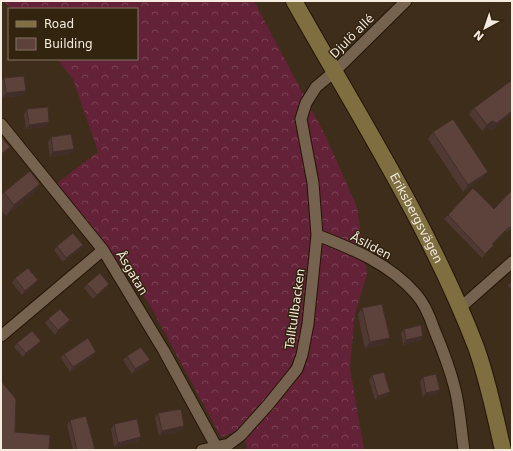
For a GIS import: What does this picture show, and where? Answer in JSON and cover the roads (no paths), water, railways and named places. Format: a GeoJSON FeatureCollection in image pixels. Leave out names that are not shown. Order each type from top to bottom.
{"type":"FeatureCollection","features":[{"type":"Feature","properties":{"kind":"main road","name":"Eriksbergsvägen"},"geometry":{"type":"LineString","coordinates":[[294,1],[409,205],[460,308],[485,376],[503,450]]}},
{"type":"Feature","properties":{"kind":"street","name":"Djulö allé"},"geometry":{"type":"LineString","coordinates":[[334,72],[406,1]]}},
{"type":"Feature","properties":{"kind":"street"},"geometry":{"type":"LineString","coordinates":[[317,235],[313,183],[301,119],[306,103],[316,86],[334,72]]}},
{"type":"Feature","properties":{"kind":"street","name":"Åsgatan"},"geometry":{"type":"LineString","coordinates":[[1,124],[103,250],[164,350],[218,448]]}},
{"type":"Feature","properties":{"kind":"street","name":"Talltullbacken"},"geometry":{"type":"LineString","coordinates":[[202,450],[218,448],[229,444],[241,435],[297,369],[302,355],[308,324],[317,235]]}},
{"type":"Feature","properties":{"kind":"street","name":"Åsliden"},"geometry":{"type":"LineString","coordinates":[[317,235],[346,246],[376,261],[395,274],[417,294],[429,315],[440,343],[455,390],[464,450]]}},
{"type":"Feature","properties":{"kind":"street"},"geometry":{"type":"LineString","coordinates":[[1,336],[103,250]]}},
{"type":"Feature","properties":{"kind":"street"},"geometry":{"type":"LineString","coordinates":[[460,308],[512,262]]}}]}
